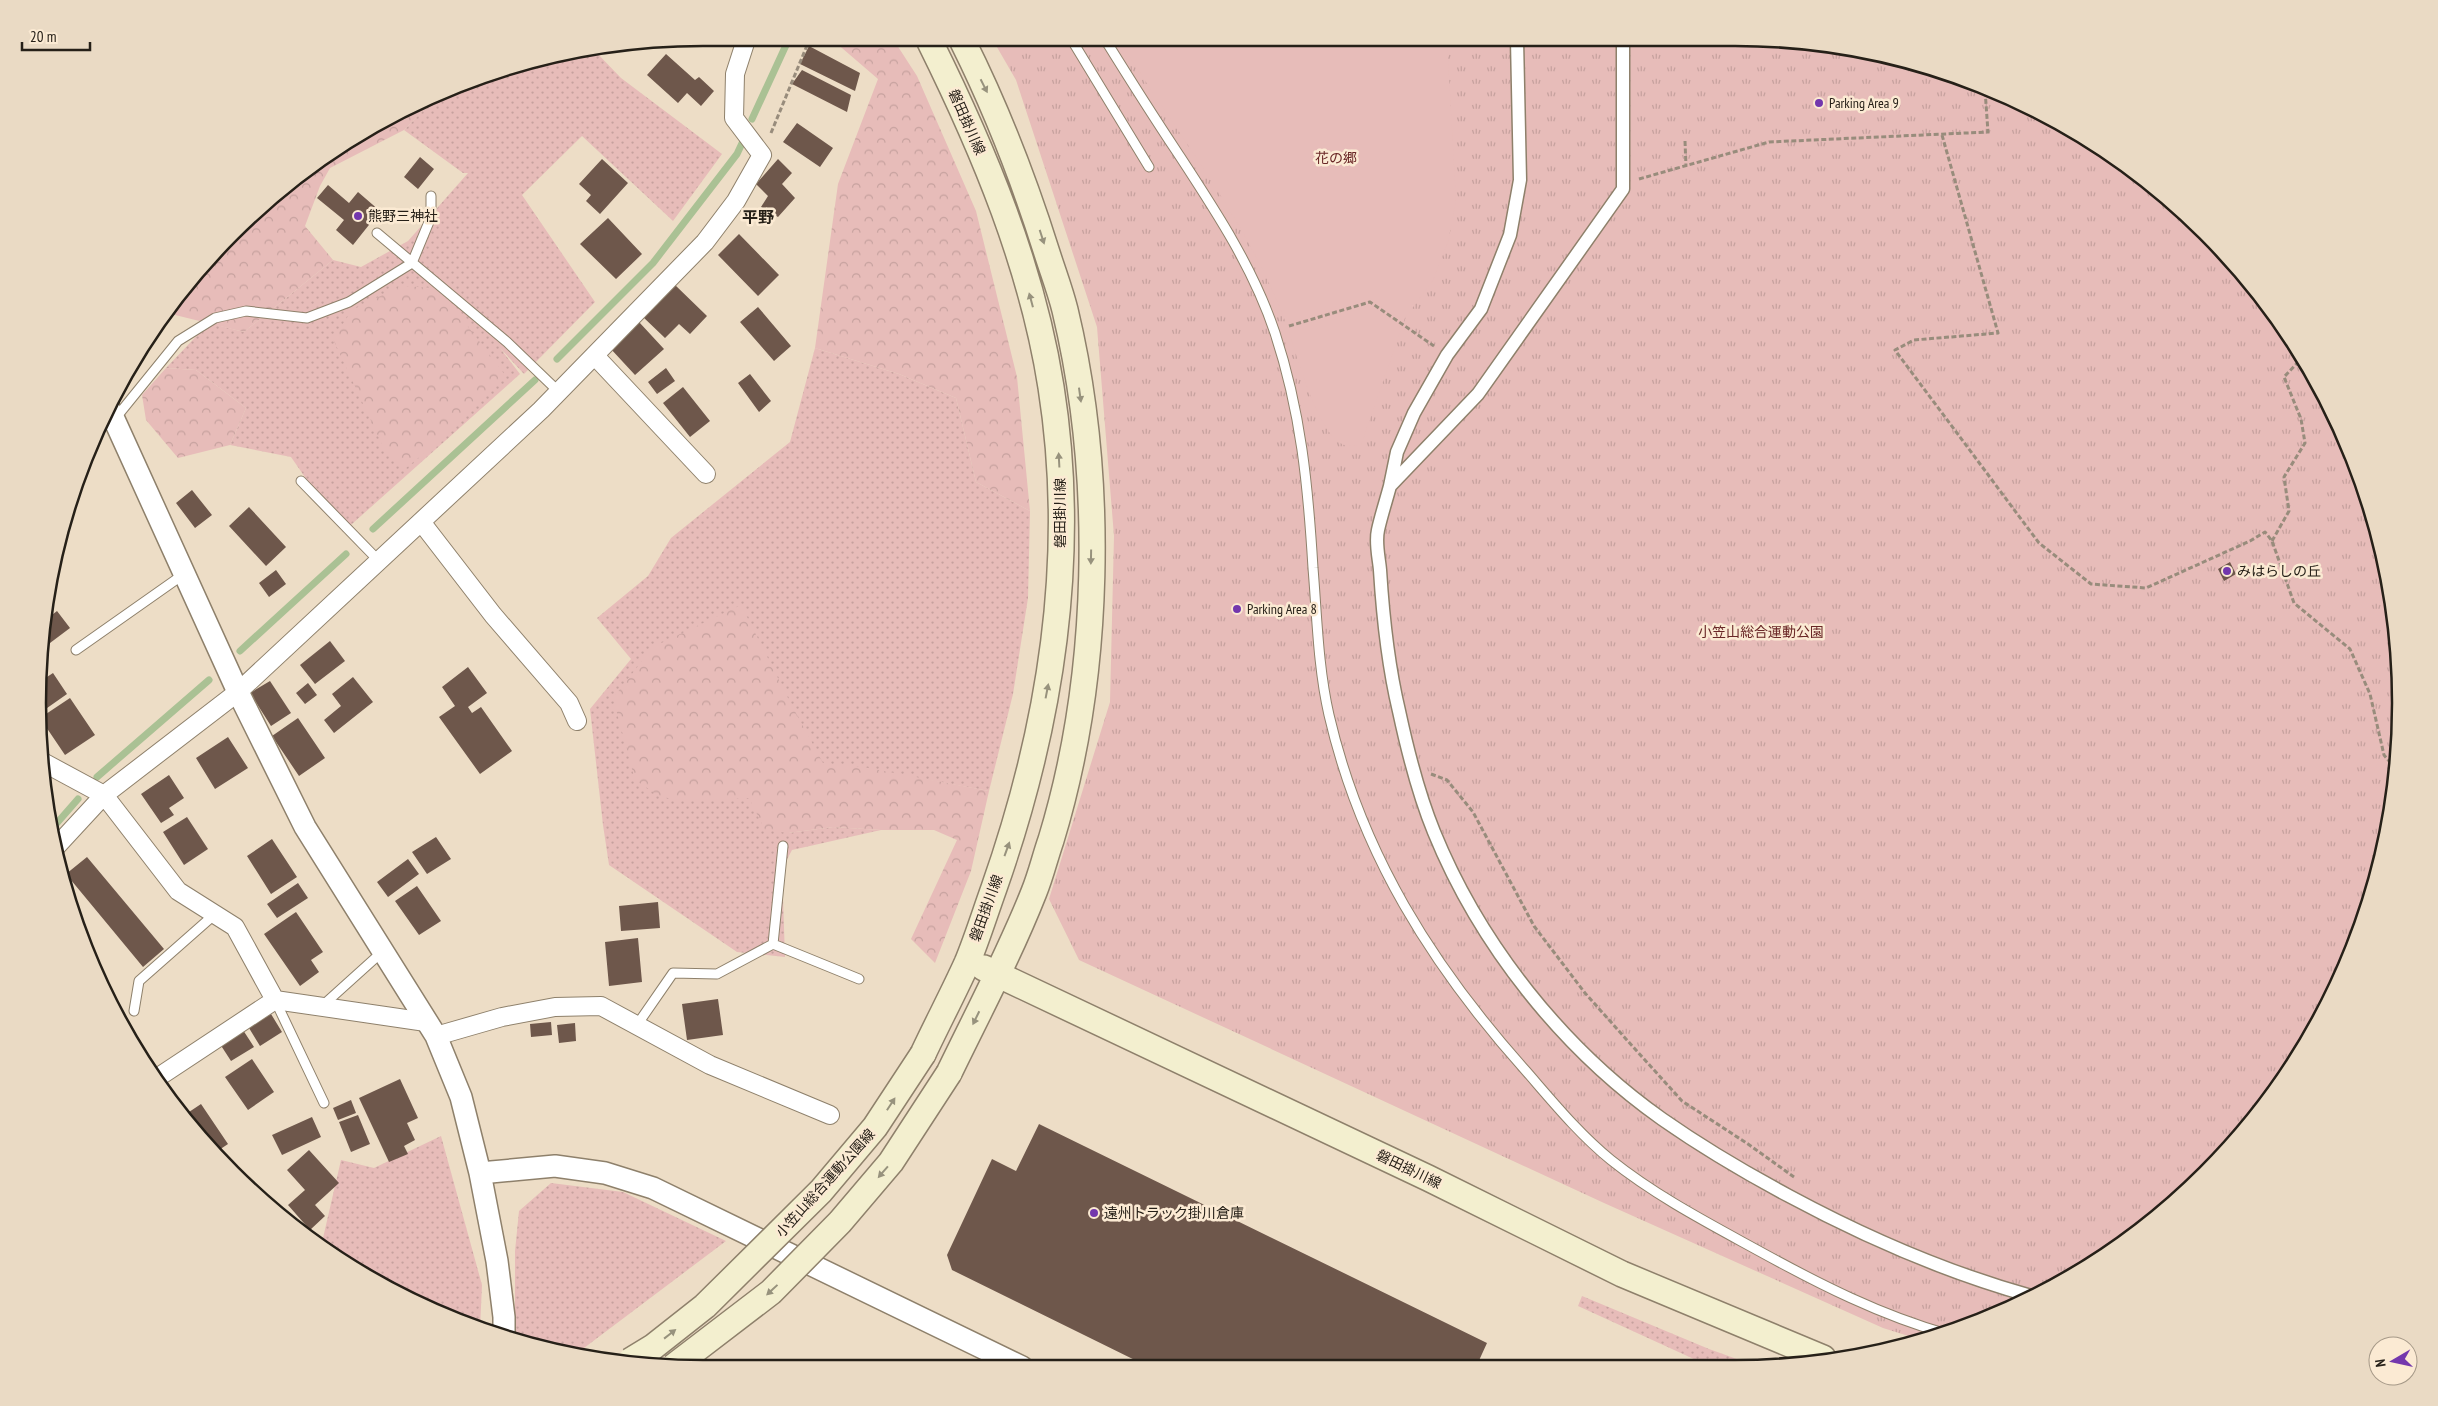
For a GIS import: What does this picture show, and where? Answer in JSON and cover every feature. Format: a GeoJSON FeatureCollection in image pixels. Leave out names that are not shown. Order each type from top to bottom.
{"type":"FeatureCollection","features":[{"type":"Feature","properties":{"kind":"main road","name":"磐田掛川線"},"geometry":{"type":"LineString","coordinates":[[932,46],[956,94],[994,184],[1017,247],[1051,386],[1059,458],[1061,530],[1058,601],[1052,668],[1036,749],[1016,826],[968,961],[1428,1178],[1622,1274],[1815,1355]]}},
{"type":"Feature","properties":{"kind":"main road","name":"磐田掛川線"},"geometry":{"type":"LineString","coordinates":[[965,46],[989,95],[1022,176],[1065,309],[1078,379],[1088,450],[1091,529],[1086,672],[1076,743],[1058,816],[1035,890],[998,974]]}},
{"type":"Feature","properties":{"kind":"main road","name":"小笠山総合運動公園線"},"geometry":{"type":"LineString","coordinates":[[638,1356],[653,1347],[705,1306],[821,1191],[875,1127],[923,1054],[968,961]]}},
{"type":"Feature","properties":{"kind":"main road"},"geometry":{"type":"LineString","coordinates":[[683,1359],[770,1292],[840,1222],[891,1162],[948,1073],[998,974]]}},
{"type":"Feature","properties":{"kind":"street"},"geometry":{"type":"LineString","coordinates":[[61,841],[104,795],[238,692],[378,560],[422,523],[559,392],[705,242],[736,201],[762,155],[734,118],[736,74],[744,46]]}},
{"type":"Feature","properties":{"kind":"street"},"geometry":{"type":"LineString","coordinates":[[1517,46],[1520,180],[1510,235],[1481,309],[1447,355],[1414,413],[1397,452],[1377,533],[1380,583],[1393,687],[1414,777],[1435,833],[1450,865],[1491,940],[1518,976],[1571,1041],[1618,1084],[1662,1119],[1769,1185],[1841,1223],[1940,1268],[2022,1293]]}},
{"type":"Feature","properties":{"kind":"street"},"geometry":{"type":"LineString","coordinates":[[1390,486],[1478,394],[1623,189],[1623,46]]}},
{"type":"Feature","properties":{"kind":"street"},"geometry":{"type":"LineString","coordinates":[[595,356],[706,474]]}},
{"type":"Feature","properties":{"kind":"street"},"geometry":{"type":"LineString","coordinates":[[110,422],[185,574],[238,692],[305,827],[431,1029],[461,1097],[480,1173],[496,1261],[504,1329]]}},
{"type":"Feature","properties":{"kind":"street"},"geometry":{"type":"LineString","coordinates":[[422,523],[493,615],[569,703],[577,722]]}},
{"type":"Feature","properties":{"kind":"street"},"geometry":{"type":"LineString","coordinates":[[50,766],[104,795],[178,891],[235,927],[275,1000]]}},
{"type":"Feature","properties":{"kind":"street"},"geometry":{"type":"LineString","coordinates":[[162,1075],[275,1000],[322,1006],[431,1029],[555,1007],[601,1006],[710,1065],[830,1115]]}},
{"type":"Feature","properties":{"kind":"street"},"geometry":{"type":"LineString","coordinates":[[480,1173],[555,1166],[605,1173],[653,1188],[1008,1360]]}},
{"type":"Feature","properties":{"kind":"lane"},"geometry":{"type":"LineString","coordinates":[[1075,46],[1149,167]]}},
{"type":"Feature","properties":{"kind":"lane"},"geometry":{"type":"LineString","coordinates":[[1109,46],[1218,214],[1255,283],[1274,331],[1297,408],[1302,439],[1309,507],[1318,640],[1328,711],[1354,804],[1397,892],[1433,954],[1478,1017],[1580,1132],[1611,1160],[1648,1187],[1785,1265],[1858,1302],[1931,1329]]}},
{"type":"Feature","properties":{"kind":"lane"},"geometry":{"type":"LineString","coordinates":[[118,405],[178,341],[215,318],[246,311],[307,318],[349,302],[412,263],[431,217],[431,196]]}},
{"type":"Feature","properties":{"kind":"lane"},"geometry":{"type":"LineString","coordinates":[[377,233],[507,342],[559,392]]}},
{"type":"Feature","properties":{"kind":"lane"},"geometry":{"type":"LineString","coordinates":[[301,482],[378,560]]}},
{"type":"Feature","properties":{"kind":"lane"},"geometry":{"type":"LineString","coordinates":[[76,650],[185,574]]}},
{"type":"Feature","properties":{"kind":"lane"},"geometry":{"type":"LineString","coordinates":[[773,944],[782,846]]}},
{"type":"Feature","properties":{"kind":"lane"},"geometry":{"type":"LineString","coordinates":[[134,1011],[139,981],[215,914]]}},
{"type":"Feature","properties":{"kind":"lane"},"geometry":{"type":"LineString","coordinates":[[773,944],[859,979]]}},
{"type":"Feature","properties":{"kind":"lane"},"geometry":{"type":"LineString","coordinates":[[637,1026],[673,973],[717,974],[773,944]]}},
{"type":"Feature","properties":{"kind":"lane"},"geometry":{"type":"LineString","coordinates":[[322,1006],[383,952]]}},
{"type":"Feature","properties":{"kind":"lane"},"geometry":{"type":"LineString","coordinates":[[275,1000],[324,1103]]}},
{"type":"Feature","properties":{"kind":"path"},"geometry":{"type":"LineString","coordinates":[[762,155],[806,46]]}},
{"type":"Feature","properties":{"kind":"path"},"geometry":{"type":"LineString","coordinates":[[1623,189],[1636,180],[1769,142],[1988,132],[1985,96]]}},
{"type":"Feature","properties":{"kind":"path"},"geometry":{"type":"LineString","coordinates":[[1942,135],[1998,333],[1914,340],[1895,350],[2039,543],[2091,584],[2146,588],[2250,541],[2265,532],[2272,541],[2294,603],[2350,649],[2370,694],[2384,755],[2389,761]]}},
{"type":"Feature","properties":{"kind":"path"},"geometry":{"type":"LineString","coordinates":[[1685,141],[1686,166]]}},
{"type":"Feature","properties":{"kind":"path"},"geometry":{"type":"LineString","coordinates":[[1274,331],[1370,302],[1447,355]]}},
{"type":"Feature","properties":{"kind":"path"},"geometry":{"type":"LineString","coordinates":[[2272,541],[2289,511],[2284,477],[2305,443],[2301,419],[2284,377],[2297,363]]}},
{"type":"Feature","properties":{"kind":"path"},"geometry":{"type":"LineString","coordinates":[[1414,777],[1430,773],[1447,780],[1468,806],[1534,926],[1585,993],[1682,1101],[1800,1181]]}},
{"type":"Feature","properties":{"kind":"green space"},"geometry":{"type":"Polygon","coordinates":[[[840,46],[898,46],[917,76],[976,211],[1017,377],[1030,511],[976,482],[956,398],[899,374],[815,348],[838,184],[878,79],[840,46]]]}},
{"type":"Feature","properties":{"kind":"green space","name":"小笠山総合運動公園"},"geometry":{"type":"Polygon","coordinates":[[[996,46],[1735,46],[1821,52],[1905,69],[1946,81],[1986,96],[2063,134],[2135,182],[2168,209],[2229,270],[2256,303],[2304,375],[2324,413],[2342,452],[2357,492],[2369,533],[2386,617],[2390,660],[2392,703],[2386,789],[2379,831],[2357,914],[2342,954],[2304,1031],[2256,1103],[2229,1136],[2168,1197],[2100,1249],[2063,1272],[1986,1310],[1946,1325],[1908,1336],[1883,1328],[1604,1203],[1079,960],[1049,899],[1110,702],[1114,536],[1097,327],[1016,80],[996,46]]]}},
{"type":"Feature","properties":{"kind":"green space","name":"花の郷"},"geometry":{"type":"Polygon","coordinates":[[[1127,46],[1447,46],[1456,201],[1448,242],[1433,280],[1405,318],[1361,445],[1349,446],[1342,444],[1332,436],[1324,423],[1307,387],[1284,318],[1252,248],[1212,182],[1128,54],[1127,46]]]}},
{"type":"Feature","properties":{"kind":"green space"},"geometry":{"type":"Polygon","coordinates":[[[599,55],[621,78],[722,154],[673,221],[582,136],[522,195],[595,302],[524,374],[500,348],[520,374],[343,532],[291,457],[230,445],[246,408],[196,370],[166,368],[209,323],[244,332],[333,260],[361,267],[408,241],[468,173],[463,173],[404,130],[425,109],[452,96],[492,81],[533,69],[599,55]]]}},
{"type":"Feature","properties":{"kind":"green space"},"geometry":{"type":"Polygon","coordinates":[[[425,109],[404,130],[330,168],[320,186],[305,226],[333,260],[244,332],[174,315],[209,270],[270,209],[338,157],[375,134],[425,109]]]}},
{"type":"Feature","properties":{"kind":"green space"},"geometry":{"type":"Polygon","coordinates":[[[401,286],[434,288],[463,320],[505,375],[443,438],[406,468],[385,451],[333,339],[352,310],[401,286]]]}},
{"type":"Feature","properties":{"kind":"green space"},"geometry":{"type":"Polygon","coordinates":[[[815,348],[899,374],[956,398],[976,482],[1030,511],[1028,598],[1013,694],[989,791],[912,777],[788,833],[833,827],[881,830],[792,850],[782,869],[785,957],[737,952],[609,865],[590,709],[631,659],[597,618],[648,576],[671,538],[790,442],[815,348]]]}},
{"type":"Feature","properties":{"kind":"green space"},"geometry":{"type":"Polygon","coordinates":[[[166,368],[196,370],[246,408],[230,445],[178,458],[146,420],[142,395],[166,368]]]}},
{"type":"Feature","properties":{"kind":"green space"},"geometry":{"type":"Polygon","coordinates":[[[741,605],[823,763],[863,767],[989,791],[971,871],[935,963],[911,939],[957,840],[934,830],[881,830],[833,827],[788,833],[765,830],[749,798],[689,801],[661,797],[635,780],[613,698],[653,647],[741,605]]]}},
{"type":"Feature","properties":{"kind":"green space"},"geometry":{"type":"Polygon","coordinates":[[[441,1136],[482,1285],[480,1321],[413,1292],[375,1272],[322,1238],[341,1160],[374,1168],[441,1136]]]}},
{"type":"Feature","properties":{"kind":"green space"},"geometry":{"type":"Polygon","coordinates":[[[551,1183],[623,1192],[726,1241],[583,1348],[515,1332],[515,1251],[519,1211],[551,1183]]]}},
{"type":"Feature","properties":{"kind":"green space"},"geometry":{"type":"Polygon","coordinates":[[[1582,1296],[1739,1360],[1696,1360],[1578,1306],[1582,1296]]]}},
{"type":"Feature","properties":{"kind":"building"},"geometry":{"type":"Polygon","coordinates":[[[809,46],[860,73],[855,91],[800,64],[809,46]]]}},
{"type":"Feature","properties":{"kind":"building"},"geometry":{"type":"Polygon","coordinates":[[[666,54],[695,80],[699,77],[714,91],[701,106],[687,93],[678,103],[647,75],[666,54]]]}},
{"type":"Feature","properties":{"kind":"building"},"geometry":{"type":"Polygon","coordinates":[[[802,70],[851,95],[847,112],[792,84],[802,70]]]}},
{"type":"Feature","properties":{"kind":"building"},"geometry":{"type":"Polygon","coordinates":[[[797,123],[833,148],[820,167],[783,142],[797,123]]]}},
{"type":"Feature","properties":{"kind":"building"},"geometry":{"type":"Polygon","coordinates":[[[420,157],[434,169],[418,189],[404,177],[420,157]]]}},
{"type":"Feature","properties":{"kind":"building"},"geometry":{"type":"Polygon","coordinates":[[[602,159],[628,183],[600,214],[586,201],[591,195],[579,184],[602,159]]]}},
{"type":"Feature","properties":{"kind":"building"},"geometry":{"type":"Polygon","coordinates":[[[778,159],[792,173],[782,184],[795,198],[778,217],[761,207],[768,196],[756,184],[778,159]]]}},
{"type":"Feature","properties":{"kind":"building","name":"熊野三神社"},"geometry":{"type":"Polygon","coordinates":[[[328,185],[349,203],[358,192],[380,211],[353,245],[336,230],[344,220],[317,198],[328,185]]]}},
{"type":"Feature","properties":{"kind":"building"},"geometry":{"type":"Polygon","coordinates":[[[608,218],[642,254],[616,279],[580,244],[608,218]]]}},
{"type":"Feature","properties":{"kind":"building"},"geometry":{"type":"Polygon","coordinates":[[[739,234],[779,275],[758,296],[718,255],[739,234]]]}},
{"type":"Feature","properties":{"kind":"building"},"geometry":{"type":"Polygon","coordinates":[[[673,283],[707,316],[690,334],[679,324],[665,338],[642,316],[673,283]]]}},
{"type":"Feature","properties":{"kind":"building"},"geometry":{"type":"Polygon","coordinates":[[[758,307],[791,346],[774,361],[740,322],[758,307]]]}},
{"type":"Feature","properties":{"kind":"building"},"geometry":{"type":"Polygon","coordinates":[[[639,322],[664,349],[635,375],[610,348],[639,322]]]}},
{"type":"Feature","properties":{"kind":"building"},"geometry":{"type":"Polygon","coordinates":[[[666,368],[675,381],[657,394],[648,382],[666,368]]]}},
{"type":"Feature","properties":{"kind":"building"},"geometry":{"type":"Polygon","coordinates":[[[750,374],[771,401],[759,412],[738,383],[750,374]]]}},
{"type":"Feature","properties":{"kind":"building"},"geometry":{"type":"Polygon","coordinates":[[[683,387],[710,421],[690,437],[663,403],[683,387]]]}},
{"type":"Feature","properties":{"kind":"building"},"geometry":{"type":"Polygon","coordinates":[[[192,490],[212,515],[195,528],[176,503],[192,490]]]}},
{"type":"Feature","properties":{"kind":"building"},"geometry":{"type":"Polygon","coordinates":[[[249,507],[286,547],[266,566],[229,526],[249,507]]]}},
{"type":"Feature","properties":{"kind":"building"},"geometry":{"type":"Polygon","coordinates":[[[2230,562],[2236,574],[2224,581],[2218,569],[2230,562]]]}},
{"type":"Feature","properties":{"kind":"building"},"geometry":{"type":"Polygon","coordinates":[[[276,570],[286,584],[269,597],[259,583],[276,570]]]}},
{"type":"Feature","properties":{"kind":"building"},"geometry":{"type":"Polygon","coordinates":[[[57,611],[70,628],[50,643],[52,617],[57,611]]]}},
{"type":"Feature","properties":{"kind":"building"},"geometry":{"type":"Polygon","coordinates":[[[330,641],[345,661],[315,684],[300,665],[330,641]]]}},
{"type":"Feature","properties":{"kind":"building"},"geometry":{"type":"Polygon","coordinates":[[[468,667],[487,693],[468,707],[472,713],[481,707],[512,751],[480,774],[439,717],[455,706],[442,687],[468,667]]]}},
{"type":"Feature","properties":{"kind":"building"},"geometry":{"type":"Polygon","coordinates":[[[53,673],[67,694],[46,709],[46,703],[47,677],[53,673]]]}},
{"type":"Feature","properties":{"kind":"building"},"geometry":{"type":"Polygon","coordinates":[[[353,677],[373,702],[334,733],[324,720],[341,706],[332,694],[353,677]]]}},
{"type":"Feature","properties":{"kind":"building"},"geometry":{"type":"Polygon","coordinates":[[[270,681],[291,713],[271,726],[250,693],[270,681]]]}},
{"type":"Feature","properties":{"kind":"building"},"geometry":{"type":"Polygon","coordinates":[[[308,683],[317,695],[305,704],[296,693],[308,683]]]}},
{"type":"Feature","properties":{"kind":"building"},"geometry":{"type":"Polygon","coordinates":[[[70,698],[95,735],[65,755],[47,729],[46,714],[70,698]]]}},
{"type":"Feature","properties":{"kind":"building"},"geometry":{"type":"Polygon","coordinates":[[[298,718],[325,758],[299,776],[272,736],[298,718]]]}},
{"type":"Feature","properties":{"kind":"building"},"geometry":{"type":"Polygon","coordinates":[[[228,737],[248,768],[215,789],[196,758],[228,737]]]}},
{"type":"Feature","properties":{"kind":"building"},"geometry":{"type":"Polygon","coordinates":[[[169,775],[184,798],[169,808],[174,815],[161,823],[141,794],[169,775]]]}},
{"type":"Feature","properties":{"kind":"building"},"geometry":{"type":"Polygon","coordinates":[[[187,817],[208,849],[184,865],[163,832],[187,817]]]}},
{"type":"Feature","properties":{"kind":"building"},"geometry":{"type":"Polygon","coordinates":[[[436,837],[451,859],[427,874],[412,852],[436,837]]]}},
{"type":"Feature","properties":{"kind":"building"},"geometry":{"type":"Polygon","coordinates":[[[272,839],[297,877],[271,894],[247,856],[272,839]]]}},
{"type":"Feature","properties":{"kind":"building"},"geometry":{"type":"Polygon","coordinates":[[[87,857],[164,949],[143,967],[71,880],[69,872],[87,857]]]}},
{"type":"Feature","properties":{"kind":"building"},"geometry":{"type":"Polygon","coordinates":[[[408,859],[419,874],[388,897],[377,882],[408,859]]]}},
{"type":"Feature","properties":{"kind":"building"},"geometry":{"type":"Polygon","coordinates":[[[298,883],[308,898],[277,918],[267,904],[298,883]]]}},
{"type":"Feature","properties":{"kind":"building"},"geometry":{"type":"Polygon","coordinates":[[[417,886],[441,921],[419,935],[395,901],[417,886]]]}},
{"type":"Feature","properties":{"kind":"building"},"geometry":{"type":"Polygon","coordinates":[[[658,902],[660,928],[621,931],[619,906],[658,902]]]}},
{"type":"Feature","properties":{"kind":"building"},"geometry":{"type":"Polygon","coordinates":[[[296,912],[323,952],[311,960],[319,972],[300,986],[264,934],[296,912]]]}},
{"type":"Feature","properties":{"kind":"building"},"geometry":{"type":"Polygon","coordinates":[[[638,938],[642,982],[609,986],[605,942],[638,938]]]}},
{"type":"Feature","properties":{"kind":"building"},"geometry":{"type":"Polygon","coordinates":[[[718,999],[723,1035],[687,1040],[682,1004],[718,999]]]}},
{"type":"Feature","properties":{"kind":"building"},"geometry":{"type":"Polygon","coordinates":[[[271,1014],[282,1032],[260,1046],[249,1028],[271,1014]]]}},
{"type":"Feature","properties":{"kind":"building"},"geometry":{"type":"Polygon","coordinates":[[[551,1022],[552,1035],[531,1037],[530,1024],[551,1022]]]}},
{"type":"Feature","properties":{"kind":"building"},"geometry":{"type":"Polygon","coordinates":[[[575,1023],[576,1041],[559,1043],[557,1025],[575,1023]]]}},
{"type":"Feature","properties":{"kind":"building"},"geometry":{"type":"Polygon","coordinates":[[[243,1030],[254,1047],[231,1061],[220,1044],[243,1030]]]}},
{"type":"Feature","properties":{"kind":"building"},"geometry":{"type":"Polygon","coordinates":[[[252,1059],[274,1092],[248,1110],[225,1077],[252,1059]]]}},
{"type":"Feature","properties":{"kind":"building"},"geometry":{"type":"Polygon","coordinates":[[[400,1079],[418,1118],[407,1123],[415,1140],[404,1146],[408,1154],[389,1162],[359,1098],[400,1079]]]}},
{"type":"Feature","properties":{"kind":"building"},"geometry":{"type":"Polygon","coordinates":[[[351,1100],[356,1113],[338,1120],[333,1108],[351,1100]]]}},
{"type":"Feature","properties":{"kind":"building"},"geometry":{"type":"Polygon","coordinates":[[[201,1104],[228,1144],[221,1149],[189,1112],[201,1104]]]}},
{"type":"Feature","properties":{"kind":"building"},"geometry":{"type":"Polygon","coordinates":[[[358,1115],[370,1144],[351,1152],[339,1122],[358,1115]]]}},
{"type":"Feature","properties":{"kind":"building"},"geometry":{"type":"Polygon","coordinates":[[[312,1117],[321,1137],[282,1155],[272,1135],[312,1117]]]}},
{"type":"Feature","properties":{"kind":"building","name":"遠州トラック掛川倉庫"},"geometry":{"type":"Polygon","coordinates":[[[1039,1124],[1487,1343],[1479,1360],[1135,1360],[952,1270],[947,1255],[992,1159],[1016,1171],[1039,1124]]]}},
{"type":"Feature","properties":{"kind":"building"},"geometry":{"type":"Polygon","coordinates":[[[309,1150],[339,1183],[315,1205],[325,1216],[311,1229],[288,1205],[305,1190],[287,1170],[309,1150]]]}},
{"type":"Feature","properties":{"kind":"waterway"},"geometry":{"type":"LineString","coordinates":[[752,119],[786,46]]}},
{"type":"Feature","properties":{"kind":"waterway"},"geometry":{"type":"LineString","coordinates":[[557,359],[653,263],[737,154],[744,139]]}},
{"type":"Feature","properties":{"kind":"waterway"},"geometry":{"type":"LineString","coordinates":[[373,529],[535,380]]}},
{"type":"Feature","properties":{"kind":"waterway"},"geometry":{"type":"LineString","coordinates":[[240,651],[346,554]]}},
{"type":"Feature","properties":{"kind":"waterway"},"geometry":{"type":"LineString","coordinates":[[97,777],[209,680]]}},
{"type":"Feature","properties":{"kind":"waterway"},"geometry":{"type":"LineString","coordinates":[[58,822],[78,799]]}},
{"type":"Feature","properties":{"kind":"place","name":"Parking Area 9"},"geometry":{"type":"Point","coordinates":[1819,103]}},
{"type":"Feature","properties":{"kind":"place","name":"熊野三神社"},"geometry":{"type":"Point","coordinates":[358,216]}},
{"type":"Feature","properties":{"kind":"place","name":"みはらしの丘"},"geometry":{"type":"Point","coordinates":[2227,571]}},
{"type":"Feature","properties":{"kind":"place","name":"Parking Area 8"},"geometry":{"type":"Point","coordinates":[1237,609]}},
{"type":"Feature","properties":{"kind":"place","name":"遠州トラック掛川倉庫"},"geometry":{"type":"Point","coordinates":[1094,1213]}},
{"type":"Feature","properties":{"kind":"district","name":"平野"},"geometry":{"type":"Point","coordinates":[758,217]}}]}
